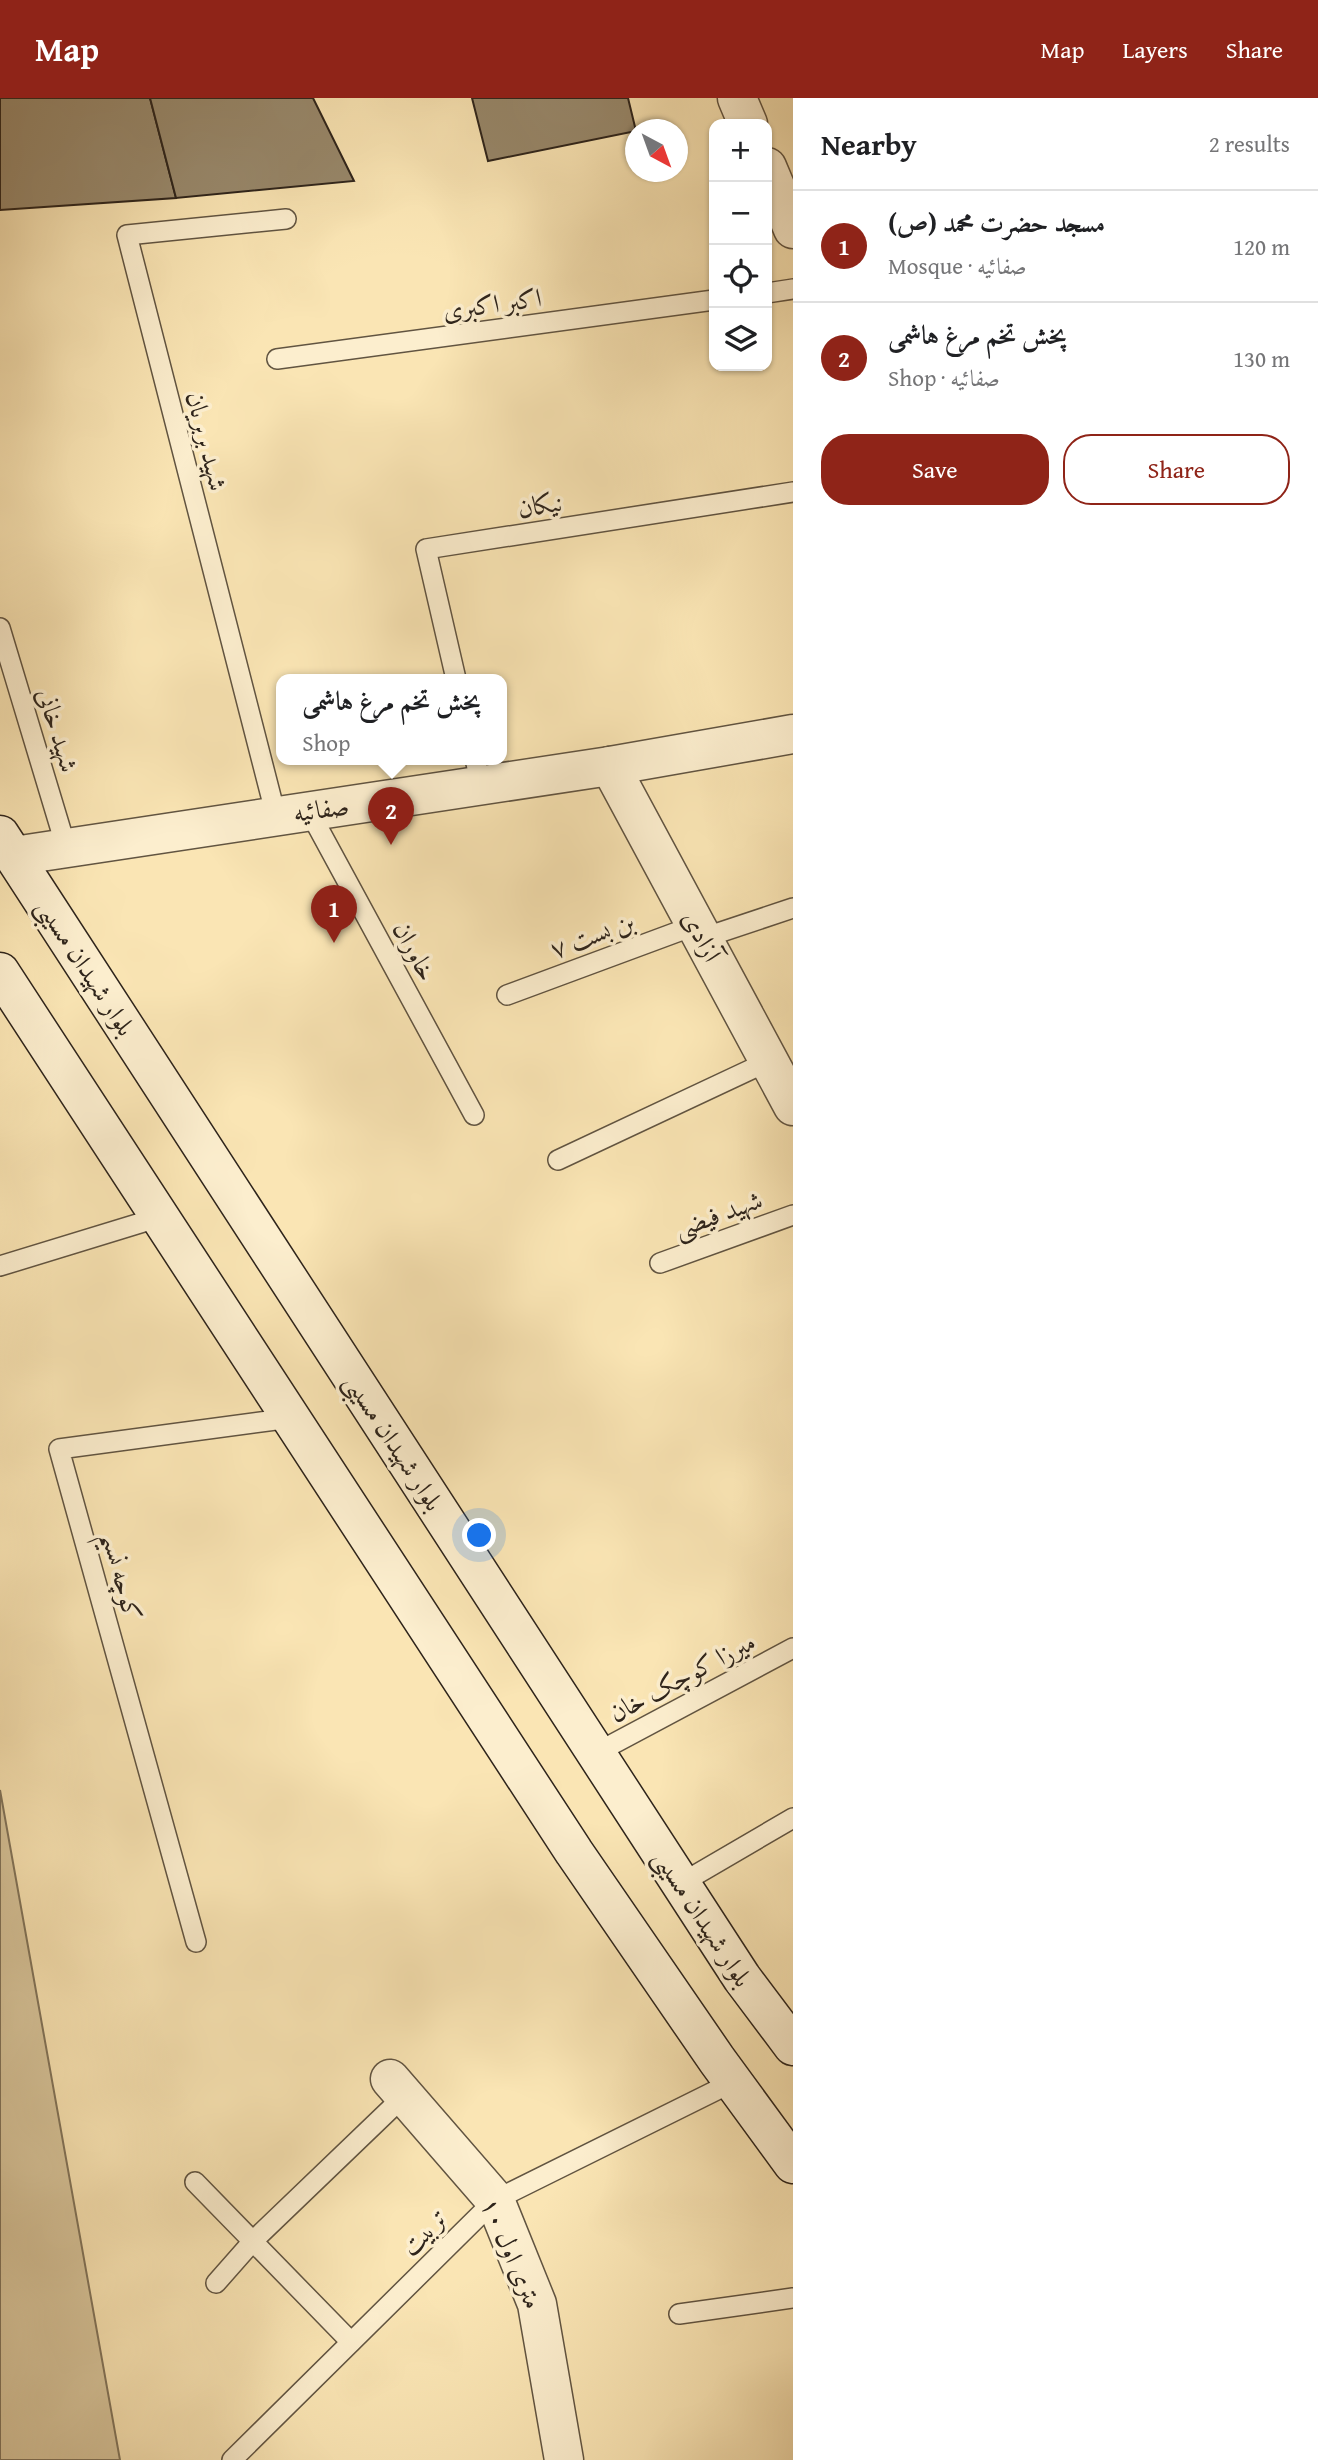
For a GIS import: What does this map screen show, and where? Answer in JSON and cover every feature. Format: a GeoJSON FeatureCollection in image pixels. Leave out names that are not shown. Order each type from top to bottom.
{"type":"FeatureCollection","features":[{"type":"Feature","properties":{"kind":"main road"},"geometry":{"type":"LineString","coordinates":[[737,98],[746,119]]}},
{"type":"Feature","properties":{"kind":"main road"},"geometry":{"type":"LineString","coordinates":[[772,179],[793,229]]}},
{"type":"Feature","properties":{"kind":"main road","name":"صفائیه"},"geometry":{"type":"LineString","coordinates":[[7,845],[66,847],[292,813],[478,772],[610,766],[793,734]]}},
{"type":"Feature","properties":{"kind":"main road","name":"آزادی"},"geometry":{"type":"LineString","coordinates":[[610,766],[699,931],[783,1077]]}},
{"type":"Feature","properties":{"kind":"main road","name":"بلوار شهیدان مسیبی"},"geometry":{"type":"LineString","coordinates":[[7,845],[680,1884],[742,1978],[793,2046]]}},
{"type":"Feature","properties":{"kind":"main road"},"geometry":{"type":"LineString","coordinates":[[0,972],[574,1852],[793,2164]]}},
{"type":"Feature","properties":{"kind":"main road","name":"۱۰ متری اول"},"geometry":{"type":"LineString","coordinates":[[397,2087],[495,2200],[537,2304],[564,2460]]}},
{"type":"Feature","properties":{"kind":"lane","name":"شهید بربریان"},"geometry":{"type":"LineString","coordinates":[[276,757],[127,235],[286,219]]}},
{"type":"Feature","properties":{"kind":"lane"},"geometry":{"type":"LineString","coordinates":[[772,292],[793,289]]}},
{"type":"Feature","properties":{"kind":"lane","name":"اکبر اکبری"},"geometry":{"type":"LineString","coordinates":[[277,359],[709,301]]}},
{"type":"Feature","properties":{"kind":"lane","name":"نیکان"},"geometry":{"type":"LineString","coordinates":[[455,674],[426,549],[793,492]]}},
{"type":"Feature","properties":{"kind":"lane","name":"شهید خانی"},"geometry":{"type":"LineString","coordinates":[[0,628],[66,847]]}},
{"type":"Feature","properties":{"kind":"lane","name":"شهید بربریان"},"geometry":{"type":"LineString","coordinates":[[278,765],[292,813]]}},
{"type":"Feature","properties":{"kind":"lane","name":"خاوران"},"geometry":{"type":"LineString","coordinates":[[292,813],[474,1115]]}},
{"type":"Feature","properties":{"kind":"lane","name":"بن بست ۷"},"geometry":{"type":"LineString","coordinates":[[508,995],[699,931],[793,908]]}},
{"type":"Feature","properties":{"kind":"lane"},"geometry":{"type":"LineString","coordinates":[[558,1160],[783,1077]]}},
{"type":"Feature","properties":{"kind":"lane","name":"شهید فیضی"},"geometry":{"type":"LineString","coordinates":[[660,1263],[793,1214]]}},
{"type":"Feature","properties":{"kind":"lane"},"geometry":{"type":"LineString","coordinates":[[0,1266],[160,1217]]}},
{"type":"Feature","properties":{"kind":"lane","name":"کوچه نسیم"},"geometry":{"type":"LineString","coordinates":[[196,1941],[60,1450],[291,1418]]}},
{"type":"Feature","properties":{"kind":"lane","name":"میرزا کوچک خان"},"geometry":{"type":"LineString","coordinates":[[596,1753],[793,1648]]}},
{"type":"Feature","properties":{"kind":"lane"},"geometry":{"type":"LineString","coordinates":[[680,1884],[793,1818]]}},
{"type":"Feature","properties":{"kind":"lane","name":"تربیت"},"geometry":{"type":"LineString","coordinates":[[232,2460],[495,2200],[733,2082]]}},
{"type":"Feature","properties":{"kind":"lane"},"geometry":{"type":"LineString","coordinates":[[216,2283],[397,2087]]}},
{"type":"Feature","properties":{"kind":"lane"},"geometry":{"type":"LineString","coordinates":[[195,2182],[351,2342]]}},
{"type":"Feature","properties":{"kind":"lane"},"geometry":{"type":"LineString","coordinates":[[680,2314],[793,2298]]}},
{"type":"Feature","properties":{"kind":"shaded area"},"geometry":{"type":"Polygon","coordinates":[[[0,1790],[120,2460],[0,2460],[0,1790]]]}},
{"type":"Feature","properties":{"kind":"building"},"geometry":{"type":"Polygon","coordinates":[[[0,98],[150,98],[176,198],[0,210],[0,98]]]}},
{"type":"Feature","properties":{"kind":"building"},"geometry":{"type":"Polygon","coordinates":[[[150,98],[313,98],[354,181],[176,198],[150,98]]]}},
{"type":"Feature","properties":{"kind":"building"},"geometry":{"type":"Polygon","coordinates":[[[472,98],[628,98],[633,119],[625,119],[625,133],[488,161],[472,98]]]}},
{"type":"Feature","properties":{"kind":"place","name":"پخش تخم مرغ هاشمی"},"geometry":{"type":"Point","coordinates":[391,845]}},
{"type":"Feature","properties":{"kind":"place","name":"مسجد حضرت محمد (ص)"},"geometry":{"type":"Point","coordinates":[334,943]}}]}
